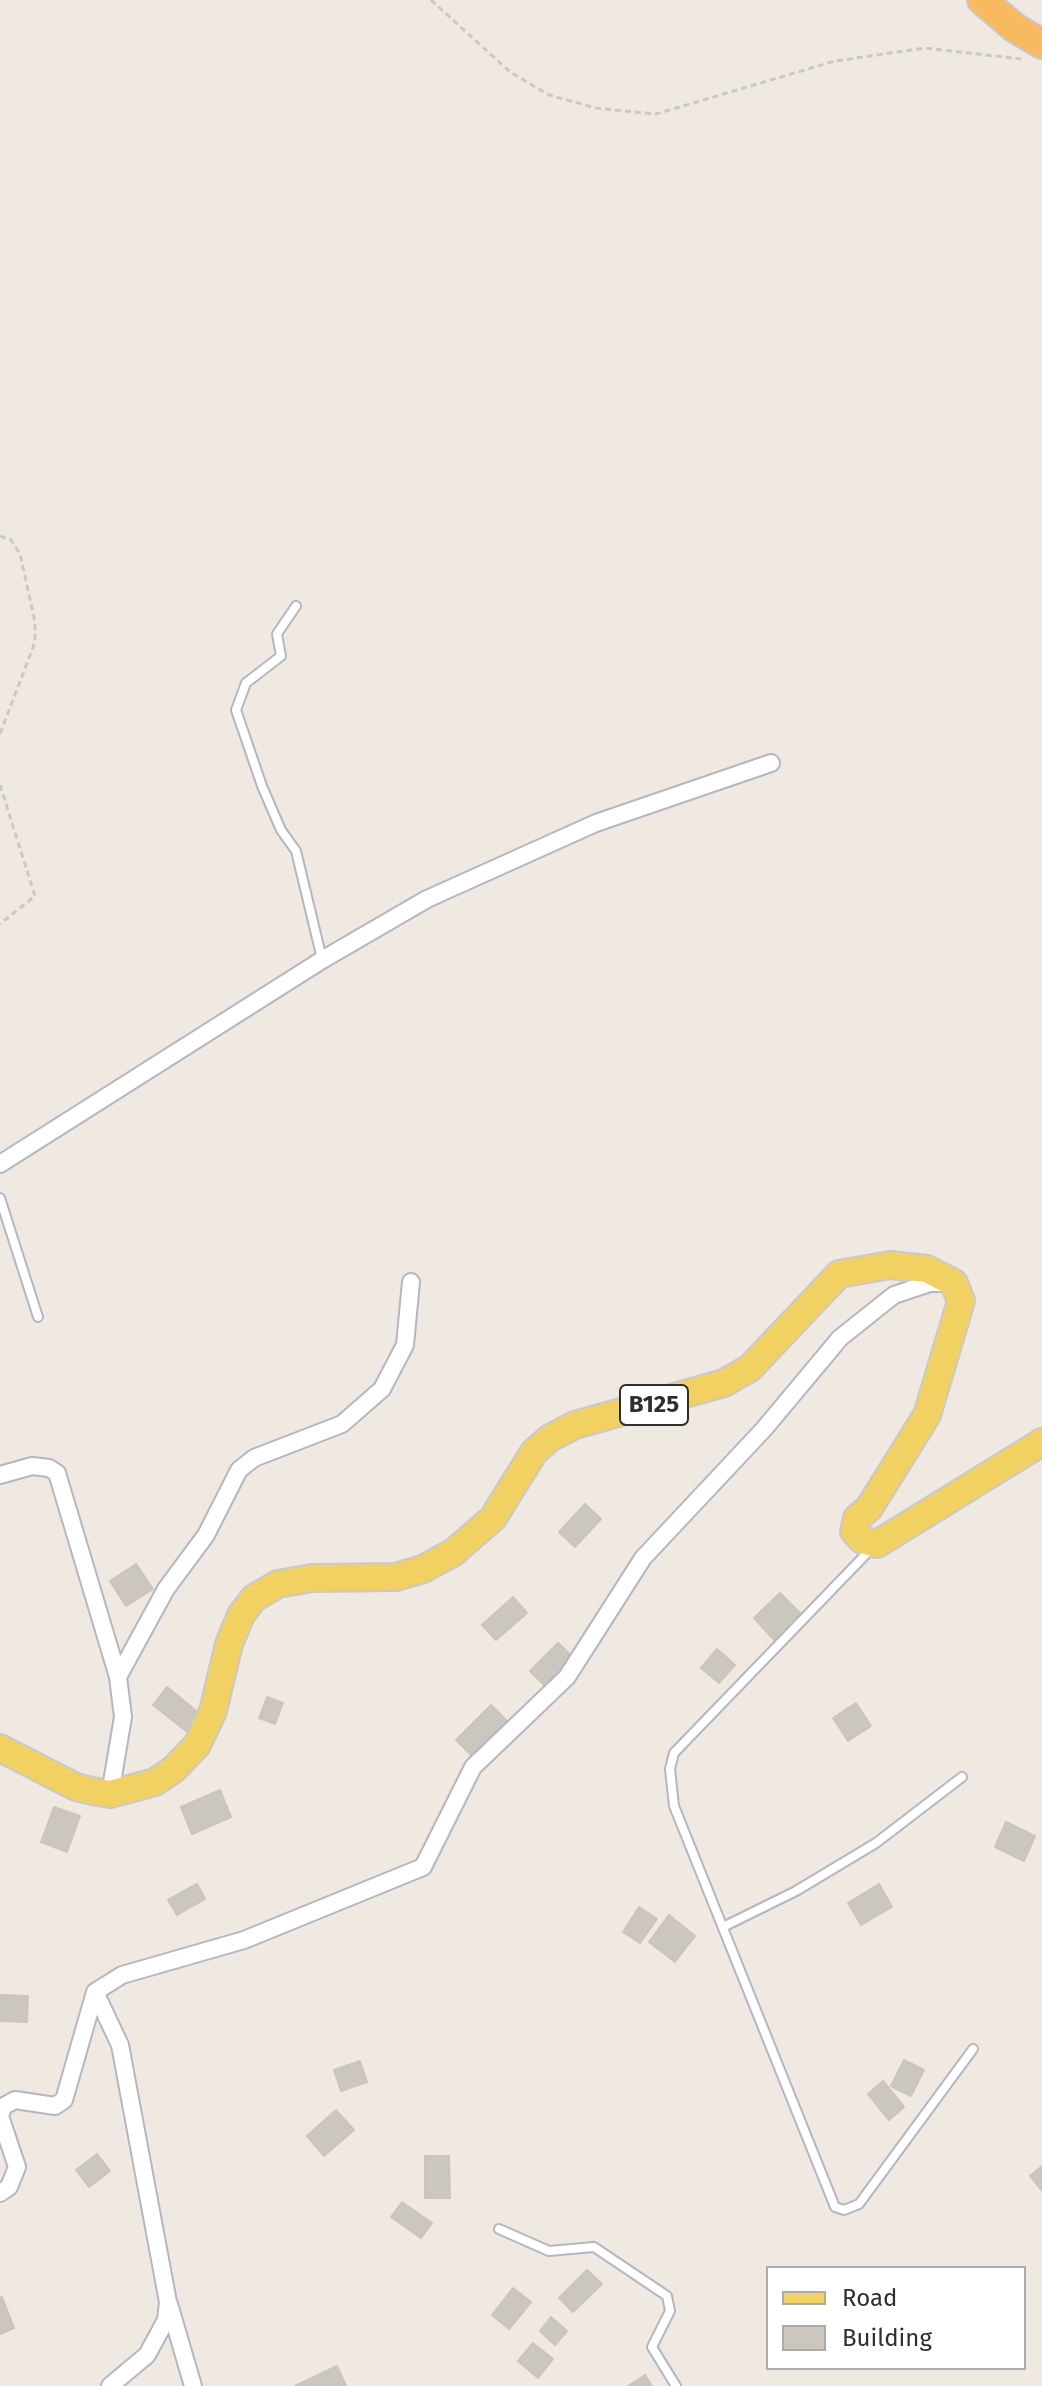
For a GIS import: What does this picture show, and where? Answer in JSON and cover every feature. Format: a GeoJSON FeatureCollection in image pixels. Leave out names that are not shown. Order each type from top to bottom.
{"type":"FeatureCollection","features":[{"type":"Feature","properties":{"kind":"highway"},"geometry":{"type":"LineString","coordinates":[[982,0],[1015,28],[1037,53]]}},
{"type":"Feature","properties":{"kind":"main road","name":"B125"},"geometry":{"type":"LineString","coordinates":[[0,1748],[76,1787],[110,1794],[155,1782],[174,1769],[197,1745],[213,1711],[241,1615],[254,1598],[278,1584],[312,1578],[396,1577],[444,1558],[493,1518],[534,1452],[550,1438],[575,1425],[724,1383],[750,1368],[839,1274],[890,1265],[927,1269],[954,1283]]}},
{"type":"Feature","properties":{"kind":"main road"},"geometry":{"type":"LineString","coordinates":[[954,1283],[960,1311],[927,1415],[869,1508],[857,1518],[854,1531],[862,1540],[877,1544],[1042,1442]]}},
{"type":"Feature","properties":{"kind":"street"},"geometry":{"type":"LineString","coordinates":[[0,1164],[322,960],[427,899],[596,823],[771,763]]}},
{"type":"Feature","properties":{"kind":"street"},"geometry":{"type":"LineString","coordinates":[[118,1677],[166,1589],[206,1535],[239,1470],[254,1458],[342,1424],[382,1389],[405,1345],[411,1282]]}},
{"type":"Feature","properties":{"kind":"street"},"geometry":{"type":"LineString","coordinates":[[0,2193],[9,2187],[17,2167],[0,2116],[4,2106],[15,2100],[55,2106],[64,2100],[95,1992],[122,1975],[244,1940],[423,1867],[473,1767],[567,1677],[643,1558],[764,1429],[840,1338],[894,1295],[930,1283],[954,1283]]}},
{"type":"Feature","properties":{"kind":"street"},"geometry":{"type":"LineString","coordinates":[[0,1475],[32,1466],[49,1468],[57,1473],[118,1677],[123,1717],[110,1794]]}},
{"type":"Feature","properties":{"kind":"street"},"geometry":{"type":"LineString","coordinates":[[95,1992],[120,2045],[168,2302],[176,2318],[193,2386]]}},
{"type":"Feature","properties":{"kind":"street"},"geometry":{"type":"LineString","coordinates":[[110,2386],[147,2355],[166,2320],[168,2302]]}},
{"type":"Feature","properties":{"kind":"lane"},"geometry":{"type":"LineString","coordinates":[[296,606],[277,634],[281,656],[246,683],[236,710],[262,786],[281,830],[296,851],[322,960]]}},
{"type":"Feature","properties":{"kind":"lane"},"geometry":{"type":"LineString","coordinates":[[0,1198],[38,1317]]}},
{"type":"Feature","properties":{"kind":"lane"},"geometry":{"type":"LineString","coordinates":[[877,1544],[674,1753],[670,1769],[674,1806],[835,2207],[844,2210],[859,2204],[973,2049]]}},
{"type":"Feature","properties":{"kind":"lane"},"geometry":{"type":"LineString","coordinates":[[723,1927],[796,1891],[876,1843],[962,1777]]}},
{"type":"Feature","properties":{"kind":"lane"},"geometry":{"type":"LineString","coordinates":[[499,2229],[549,2251],[594,2247],[667,2296],[670,2311],[652,2347],[676,2386]]}},
{"type":"Feature","properties":{"kind":"path"},"geometry":{"type":"LineString","coordinates":[[431,0],[510,72],[549,95],[596,108],[656,114],[835,61],[925,48],[1037,53]]}},
{"type":"Feature","properties":{"kind":"path"},"geometry":{"type":"LineString","coordinates":[[0,536],[11,540],[20,554],[35,622],[35,642],[0,734]]}},
{"type":"Feature","properties":{"kind":"path"},"geometry":{"type":"LineString","coordinates":[[0,785],[35,896],[0,924]]}},
{"type":"Feature","properties":{"kind":"building"},"geometry":{"type":"Polygon","coordinates":[[[585,1504],[601,1519],[575,1547],[559,1532],[585,1504]]]}},
{"type":"Feature","properties":{"kind":"building"},"geometry":{"type":"Polygon","coordinates":[[[136,1564],[153,1589],[126,1606],[110,1581],[136,1564]]]}},
{"type":"Feature","properties":{"kind":"building"},"geometry":{"type":"Polygon","coordinates":[[[780,1593],[804,1617],[777,1643],[754,1618],[780,1593]]]}},
{"type":"Feature","properties":{"kind":"building"},"geometry":{"type":"Polygon","coordinates":[[[513,1597],[527,1613],[496,1640],[482,1625],[513,1597]]]}},
{"type":"Feature","properties":{"kind":"building"},"geometry":{"type":"Polygon","coordinates":[[[558,1643],[577,1661],[549,1690],[530,1671],[558,1643]]]}},
{"type":"Feature","properties":{"kind":"building"},"geometry":{"type":"Polygon","coordinates":[[[717,1649],[735,1665],[719,1683],[701,1668],[717,1649]]]}},
{"type":"Feature","properties":{"kind":"building"},"geometry":{"type":"Polygon","coordinates":[[[167,1687],[200,1714],[186,1731],[153,1705],[167,1687]]]}},
{"type":"Feature","properties":{"kind":"building"},"geometry":{"type":"Polygon","coordinates":[[[267,1697],[283,1703],[275,1724],[259,1718],[267,1697]]]}},
{"type":"Feature","properties":{"kind":"building"},"geometry":{"type":"Polygon","coordinates":[[[856,1703],[871,1726],[848,1741],[833,1718],[856,1703]]]}},
{"type":"Feature","properties":{"kind":"building"},"geometry":{"type":"Polygon","coordinates":[[[491,1705],[510,1724],[475,1759],[456,1740],[491,1705]]]}},
{"type":"Feature","properties":{"kind":"building"},"geometry":{"type":"Polygon","coordinates":[[[220,1790],[231,1817],[192,1834],[181,1807],[220,1790]]]}},
{"type":"Feature","properties":{"kind":"building"},"geometry":{"type":"Polygon","coordinates":[[[54,1807],[80,1816],[67,1852],[41,1842],[54,1807]]]}},
{"type":"Feature","properties":{"kind":"building"},"geometry":{"type":"Polygon","coordinates":[[[1006,1822],[1035,1836],[1024,1861],[995,1847],[1006,1822]]]}},
{"type":"Feature","properties":{"kind":"building"},"geometry":{"type":"Polygon","coordinates":[[[197,1884],[205,1899],[177,1915],[168,1900],[197,1884]]]}},
{"type":"Feature","properties":{"kind":"building"},"geometry":{"type":"Polygon","coordinates":[[[879,1884],[892,1907],[861,1925],[848,1903],[879,1884]]]}},
{"type":"Feature","properties":{"kind":"building"},"geometry":{"type":"Polygon","coordinates":[[[639,1907],[657,1919],[640,1943],[623,1932],[639,1907]]]}},
{"type":"Feature","properties":{"kind":"building"},"geometry":{"type":"Polygon","coordinates":[[[669,1915],[695,1936],[675,1962],[649,1942],[669,1915]]]}},
{"type":"Feature","properties":{"kind":"building"},"geometry":{"type":"Polygon","coordinates":[[[0,1995],[28,1996],[27,2022],[0,2021],[0,1995]]]}},
{"type":"Feature","properties":{"kind":"building"},"geometry":{"type":"Polygon","coordinates":[[[904,2060],[924,2070],[911,2096],[891,2086],[904,2060]]]}},
{"type":"Feature","properties":{"kind":"building"},"geometry":{"type":"Polygon","coordinates":[[[360,2061],[367,2082],[341,2091],[334,2070],[360,2061]]]}},
{"type":"Feature","properties":{"kind":"building"},"geometry":{"type":"Polygon","coordinates":[[[883,2081],[904,2107],[889,2120],[868,2094],[883,2081]]]}},
{"type":"Feature","properties":{"kind":"building"},"geometry":{"type":"Polygon","coordinates":[[[336,2110],[354,2130],[324,2156],[307,2136],[336,2110]]]}},
{"type":"Feature","properties":{"kind":"building"},"geometry":{"type":"Polygon","coordinates":[[[97,2154],[110,2171],[89,2187],[76,2170],[97,2154]]]}},
{"type":"Feature","properties":{"kind":"building"},"geometry":{"type":"Polygon","coordinates":[[[425,2156],[449,2156],[450,2198],[425,2198],[425,2156]]]}},
{"type":"Feature","properties":{"kind":"building"},"geometry":{"type":"Polygon","coordinates":[[[1042,2166],[1042,2191],[1030,2176],[1042,2166]]]}},
{"type":"Feature","properties":{"kind":"building"},"geometry":{"type":"Polygon","coordinates":[[[402,2202],[432,2223],[421,2238],[391,2217],[402,2202]]]}},
{"type":"Feature","properties":{"kind":"building"},"geometry":{"type":"Polygon","coordinates":[[[587,2270],[602,2284],[573,2312],[559,2298],[587,2270]]]}},
{"type":"Feature","properties":{"kind":"building"},"geometry":{"type":"Polygon","coordinates":[[[513,2288],[531,2302],[509,2329],[492,2315],[513,2288]]]}},
{"type":"Feature","properties":{"kind":"building"},"geometry":{"type":"Polygon","coordinates":[[[0,2298],[14,2328],[0,2334],[0,2298]]]}},
{"type":"Feature","properties":{"kind":"building"},"geometry":{"type":"Polygon","coordinates":[[[551,2317],[567,2331],[555,2345],[540,2331],[551,2317]]]}},
{"type":"Feature","properties":{"kind":"building"},"geometry":{"type":"Polygon","coordinates":[[[533,2343],[553,2359],[538,2378],[518,2361],[533,2343]]]}},
{"type":"Feature","properties":{"kind":"building"},"geometry":{"type":"Polygon","coordinates":[[[337,2366],[346,2386],[295,2386],[337,2366]]]}},
{"type":"Feature","properties":{"kind":"building"},"geometry":{"type":"Polygon","coordinates":[[[645,2375],[652,2386],[628,2386],[645,2375]]]}}]}
